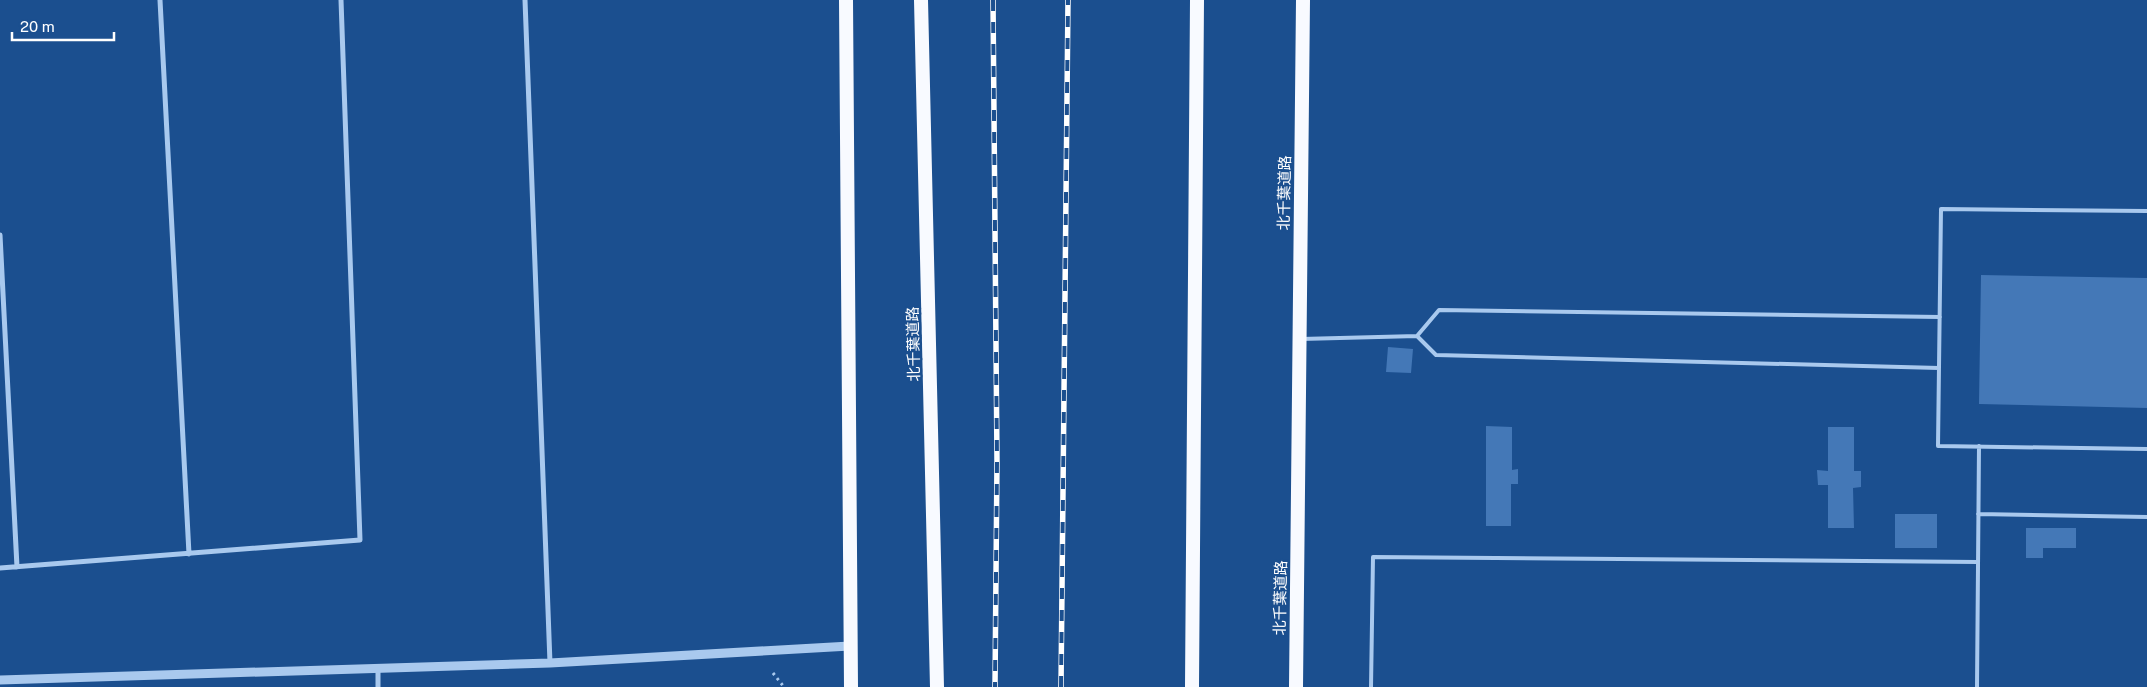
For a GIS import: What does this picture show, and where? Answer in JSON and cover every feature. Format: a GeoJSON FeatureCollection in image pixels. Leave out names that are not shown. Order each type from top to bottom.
{"type":"FeatureCollection","features":[{"type":"Feature","properties":{"kind":"highway"},"geometry":{"type":"LineString","coordinates":[[846,0],[851,687]]}},
{"type":"Feature","properties":{"kind":"highway","name":"北千葉道路"},"geometry":{"type":"LineString","coordinates":[[921,0],[937,687]]}},
{"type":"Feature","properties":{"kind":"highway"},"geometry":{"type":"LineString","coordinates":[[1192,687],[1197,0]]}},
{"type":"Feature","properties":{"kind":"highway","name":"北千葉道路"},"geometry":{"type":"LineString","coordinates":[[1296,687],[1302,0]]}},
{"type":"Feature","properties":{"kind":"street"},"geometry":{"type":"LineString","coordinates":[[160,0],[188,554]]}},
{"type":"Feature","properties":{"kind":"street"},"geometry":{"type":"LineString","coordinates":[[0,568],[360,540],[341,0]]}},
{"type":"Feature","properties":{"kind":"street"},"geometry":{"type":"LineString","coordinates":[[525,0],[550,663]]}},
{"type":"Feature","properties":{"kind":"street"},"geometry":{"type":"LineString","coordinates":[[0,235],[17,567]]}},
{"type":"Feature","properties":{"kind":"street"},"geometry":{"type":"LineString","coordinates":[[0,680],[550,663],[850,646]]}},
{"type":"Feature","properties":{"kind":"street"},"geometry":{"type":"LineString","coordinates":[[378,668],[378,687]]}},
{"type":"Feature","properties":{"kind":"lane"},"geometry":{"type":"LineString","coordinates":[[2147,211],[1941,209],[1938,446],[2147,449]]}},
{"type":"Feature","properties":{"kind":"lane"},"geometry":{"type":"LineString","coordinates":[[1417,336],[1439,310],[1940,316]]}},
{"type":"Feature","properties":{"kind":"lane"},"geometry":{"type":"LineString","coordinates":[[1299,339],[1417,336],[1436,355],[1939,368]]}},
{"type":"Feature","properties":{"kind":"lane"},"geometry":{"type":"LineString","coordinates":[[1977,687],[1979,446]]}},
{"type":"Feature","properties":{"kind":"lane"},"geometry":{"type":"LineString","coordinates":[[1978,514],[2147,517]]}},
{"type":"Feature","properties":{"kind":"lane"},"geometry":{"type":"LineString","coordinates":[[1371,687],[1373,557],[1978,562]]}},
{"type":"Feature","properties":{"kind":"building"},"geometry":{"type":"Polygon","coordinates":[[[1981,275],[2147,278],[2147,408],[1979,404],[1981,275]]]}},
{"type":"Feature","properties":{"kind":"building"},"geometry":{"type":"Polygon","coordinates":[[[1388,347],[1413,349],[1411,373],[1386,372],[1388,347]]]}},
{"type":"Feature","properties":{"kind":"building"},"geometry":{"type":"Polygon","coordinates":[[[1486,426],[1512,427],[1512,470],[1518,469],[1518,484],[1511,484],[1511,526],[1486,526],[1486,426]]]}},
{"type":"Feature","properties":{"kind":"building"},"geometry":{"type":"Polygon","coordinates":[[[1828,427],[1854,427],[1854,471],[1861,471],[1861,487],[1853,488],[1854,528],[1828,528],[1828,485],[1818,485],[1817,470],[1828,471],[1828,427]]]}},
{"type":"Feature","properties":{"kind":"building"},"geometry":{"type":"Polygon","coordinates":[[[1895,514],[1937,514],[1937,548],[1895,548],[1895,514]]]}},
{"type":"Feature","properties":{"kind":"building"},"geometry":{"type":"Polygon","coordinates":[[[2026,528],[2076,528],[2076,548],[2043,548],[2043,558],[2026,558],[2026,528]]]}},
{"type":"Feature","properties":{"kind":"railway"},"geometry":{"type":"LineString","coordinates":[[993,0],[997,461],[995,687]]}},
{"type":"Feature","properties":{"kind":"railway"},"geometry":{"type":"LineString","coordinates":[[1061,687],[1068,0]]}}]}
